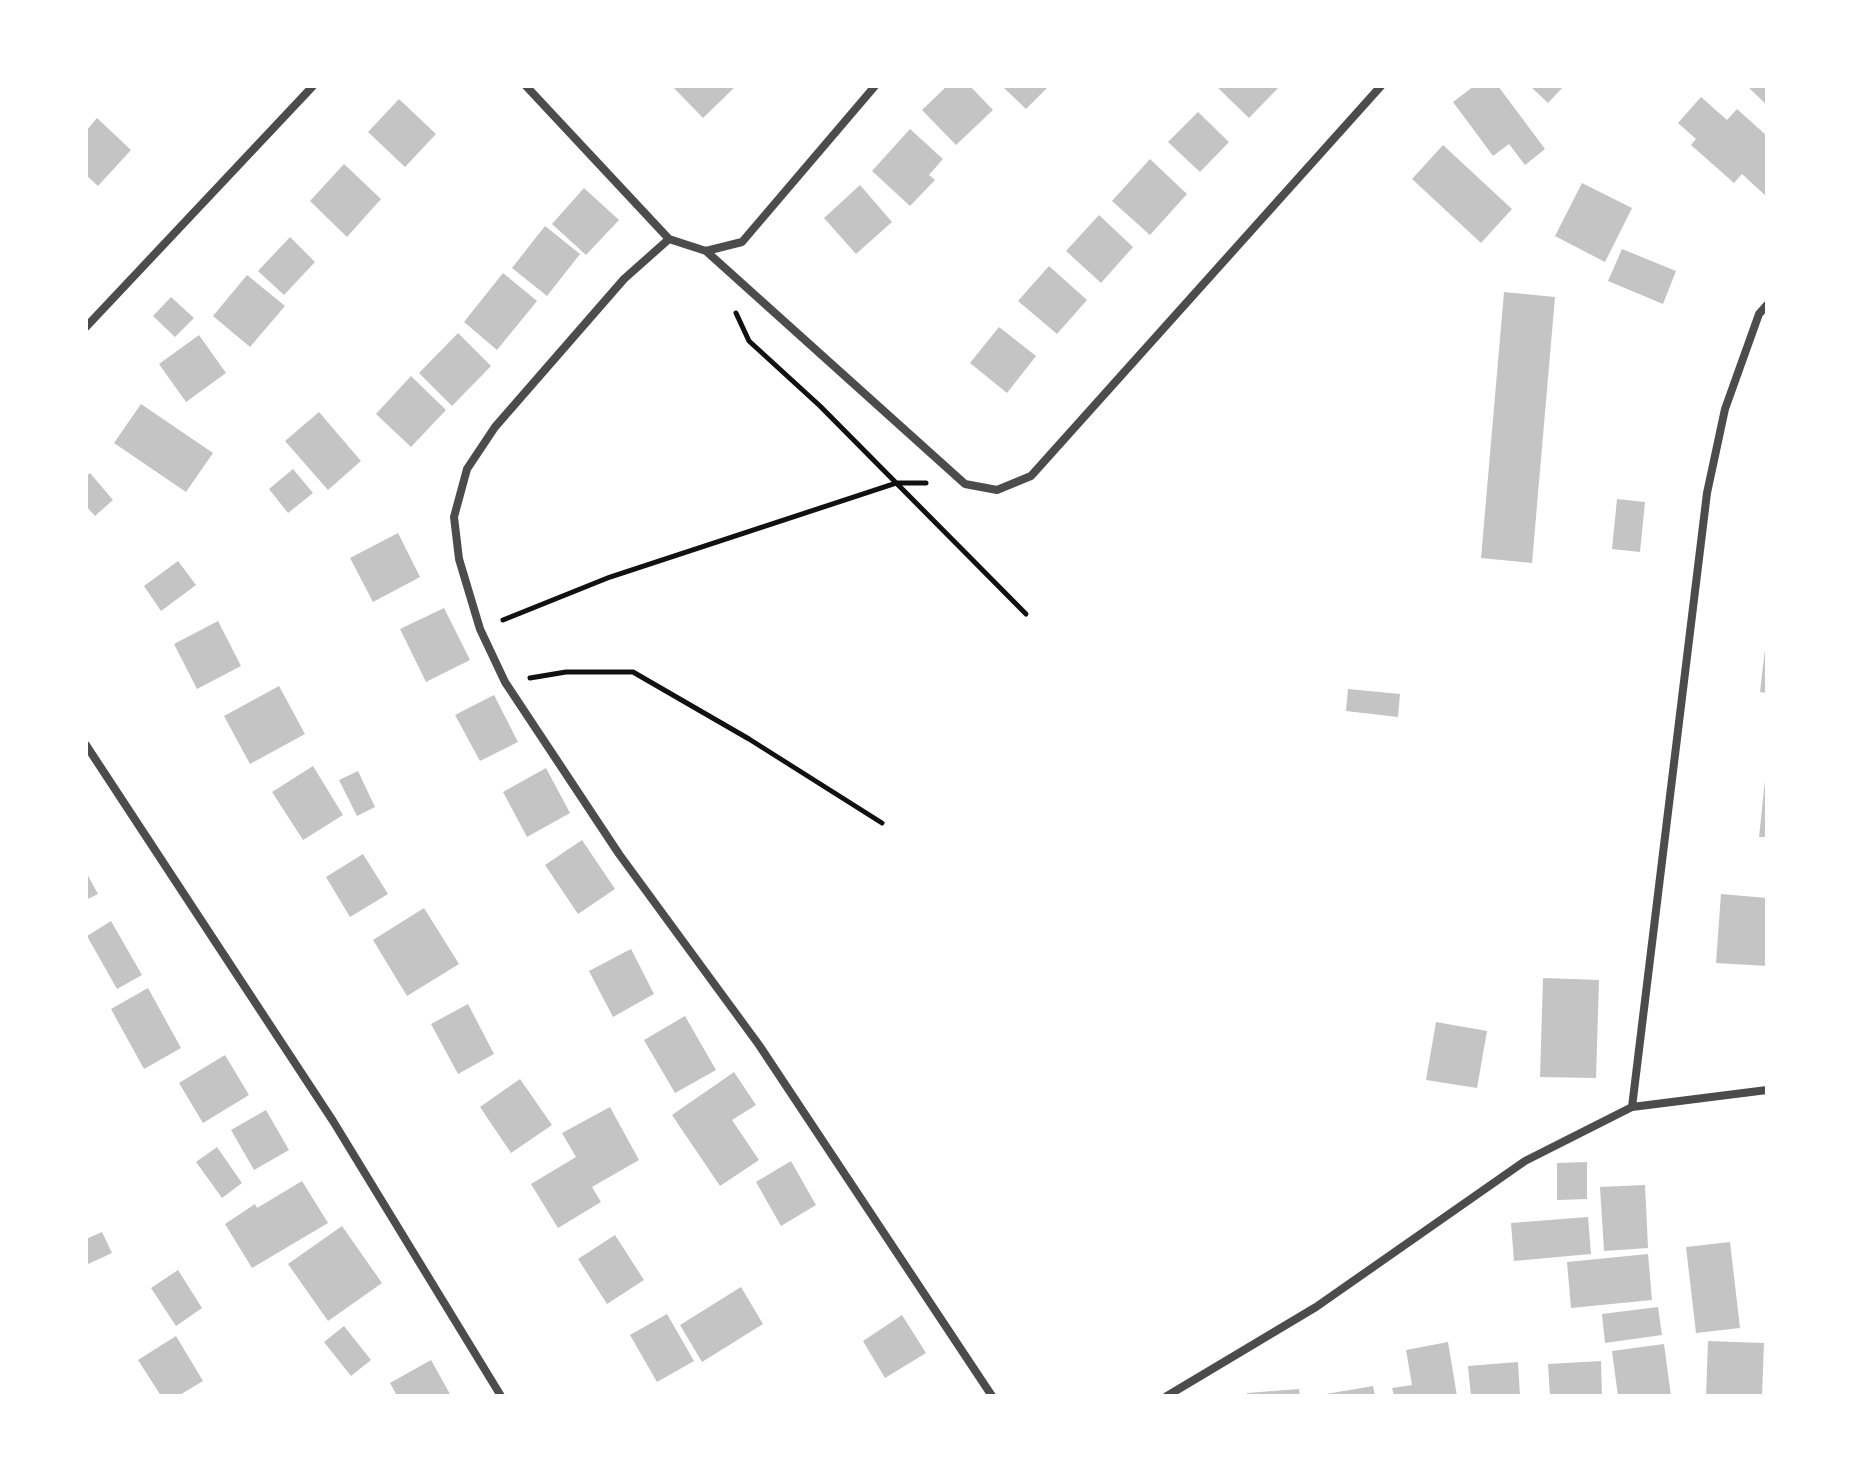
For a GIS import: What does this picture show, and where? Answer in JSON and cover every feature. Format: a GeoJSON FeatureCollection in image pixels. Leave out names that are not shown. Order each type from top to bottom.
{"type":"FeatureCollection","features":[{"type":"Feature","properties":{"kind":"street"},"geometry":{"type":"LineString","coordinates":[[86,327],[313,86]]}},
{"type":"Feature","properties":{"kind":"street"},"geometry":{"type":"LineString","coordinates":[[526,86],[669,239],[706,251],[965,484],[997,490],[1031,476],[1381,86]]}},
{"type":"Feature","properties":{"kind":"street"},"geometry":{"type":"LineString","coordinates":[[706,251],[742,242],[875,86]]}},
{"type":"Feature","properties":{"kind":"street"},"geometry":{"type":"LineString","coordinates":[[669,239],[624,279],[495,427],[467,469],[454,517],[459,559],[480,629],[505,682],[619,854],[759,1045],[992,1396]]}},
{"type":"Feature","properties":{"kind":"street"},"geometry":{"type":"LineString","coordinates":[[1632,1107],[1707,493],[1725,409],[1759,314],[1767,305]]}},
{"type":"Feature","properties":{"kind":"street"},"geometry":{"type":"LineString","coordinates":[[86,745],[333,1121],[501,1396]]}},
{"type":"Feature","properties":{"kind":"street"},"geometry":{"type":"LineString","coordinates":[[1167,1396],[1316,1307],[1525,1161],[1632,1107],[1767,1090]]}},
{"type":"Feature","properties":{"kind":"path"},"geometry":{"type":"LineString","coordinates":[[731,302],[749,341],[820,406],[1026,614]]}},
{"type":"Feature","properties":{"kind":"path"},"geometry":{"type":"LineString","coordinates":[[480,629],[610,577],[896,483],[965,484]]}},
{"type":"Feature","properties":{"kind":"path"},"geometry":{"type":"LineString","coordinates":[[505,682],[566,672],[633,672],[749,739],[882,823]]}},
{"type":"Feature","properties":{"kind":"building"},"geometry":{"type":"Polygon","coordinates":[[[672,86],[736,86],[703,118],[672,86]]]}},
{"type":"Feature","properties":{"kind":"building"},"geometry":{"type":"Polygon","coordinates":[[[947,86],[970,86],[993,110],[956,145],[922,110],[947,86]]]}},
{"type":"Feature","properties":{"kind":"building"},"geometry":{"type":"Polygon","coordinates":[[[1002,86],[1049,86],[1026,109],[1002,86]]]}},
{"type":"Feature","properties":{"kind":"building"},"geometry":{"type":"Polygon","coordinates":[[[1216,86],[1280,86],[1249,118],[1216,86]]]}},
{"type":"Feature","properties":{"kind":"building"},"geometry":{"type":"Polygon","coordinates":[[[1474,86],[1498,86],[1545,149],[1525,165],[1509,144],[1493,156],[1453,102],[1474,86]]]}},
{"type":"Feature","properties":{"kind":"building"},"geometry":{"type":"Polygon","coordinates":[[[1530,86],[1564,86],[1548,103],[1530,86]]]}},
{"type":"Feature","properties":{"kind":"building"},"geometry":{"type":"Polygon","coordinates":[[[1767,86],[1767,105],[1749,88],[1767,86]]]}},
{"type":"Feature","properties":{"kind":"building"},"geometry":{"type":"Polygon","coordinates":[[[1701,97],[1727,120],[1737,109],[1767,136],[1767,197],[1742,174],[1734,183],[1691,145],[1696,139],[1678,123],[1701,97]]]}},
{"type":"Feature","properties":{"kind":"building"},"geometry":{"type":"Polygon","coordinates":[[[399,99],[436,134],[405,167],[368,132],[399,99]]]}},
{"type":"Feature","properties":{"kind":"building"},"geometry":{"type":"Polygon","coordinates":[[[1198,112],[1229,142],[1200,172],[1168,142],[1198,112]]]}},
{"type":"Feature","properties":{"kind":"building"},"geometry":{"type":"Polygon","coordinates":[[[97,118],[131,150],[98,186],[86,175],[86,131],[97,118]]]}},
{"type":"Feature","properties":{"kind":"building"},"geometry":{"type":"Polygon","coordinates":[[[910,129],[943,159],[929,175],[935,180],[910,206],[872,171],[910,129]]]}},
{"type":"Feature","properties":{"kind":"building"},"geometry":{"type":"Polygon","coordinates":[[[1443,145],[1512,209],[1481,243],[1412,179],[1443,145]]]}},
{"type":"Feature","properties":{"kind":"building"},"geometry":{"type":"Polygon","coordinates":[[[1150,159],[1187,194],[1150,235],[1112,201],[1150,159]]]}},
{"type":"Feature","properties":{"kind":"building"},"geometry":{"type":"Polygon","coordinates":[[[344,164],[381,199],[347,237],[310,201],[344,164]]]}},
{"type":"Feature","properties":{"kind":"building"},"geometry":{"type":"Polygon","coordinates":[[[1582,183],[1632,208],[1605,262],[1555,236],[1582,183]]]}},
{"type":"Feature","properties":{"kind":"building"},"geometry":{"type":"Polygon","coordinates":[[[860,185],[892,222],[856,254],[824,218],[860,185]]]}},
{"type":"Feature","properties":{"kind":"building"},"geometry":{"type":"Polygon","coordinates":[[[584,188],[619,220],[586,255],[552,224],[584,188]]]}},
{"type":"Feature","properties":{"kind":"building"},"geometry":{"type":"Polygon","coordinates":[[[1099,215],[1133,247],[1101,283],[1066,251],[1099,215]]]}},
{"type":"Feature","properties":{"kind":"building"},"geometry":{"type":"Polygon","coordinates":[[[545,226],[580,254],[547,296],[512,268],[545,226]]]}},
{"type":"Feature","properties":{"kind":"building"},"geometry":{"type":"Polygon","coordinates":[[[290,237],[315,262],[284,295],[258,271],[290,237]]]}},
{"type":"Feature","properties":{"kind":"building"},"geometry":{"type":"Polygon","coordinates":[[[1622,249],[1676,271],[1663,304],[1608,281],[1622,249]]]}},
{"type":"Feature","properties":{"kind":"building"},"geometry":{"type":"Polygon","coordinates":[[[1049,266],[1087,300],[1057,334],[1018,301],[1049,266]]]}},
{"type":"Feature","properties":{"kind":"building"},"geometry":{"type":"Polygon","coordinates":[[[503,273],[537,301],[497,350],[464,322],[503,273]]]}},
{"type":"Feature","properties":{"kind":"building"},"geometry":{"type":"Polygon","coordinates":[[[247,275],[285,306],[250,347],[213,316],[247,275]]]}},
{"type":"Feature","properties":{"kind":"building"},"geometry":{"type":"Polygon","coordinates":[[[1504,292],[1555,297],[1532,563],[1481,558],[1504,292]]]}},
{"type":"Feature","properties":{"kind":"building"},"geometry":{"type":"Polygon","coordinates":[[[171,297],[194,318],[175,337],[153,316],[171,297]]]}},
{"type":"Feature","properties":{"kind":"building"},"geometry":{"type":"Polygon","coordinates":[[[999,327],[1036,356],[1007,393],[970,363],[999,327]]]}},
{"type":"Feature","properties":{"kind":"building"},"geometry":{"type":"Polygon","coordinates":[[[458,333],[491,366],[452,406],[419,373],[458,333]]]}},
{"type":"Feature","properties":{"kind":"building"},"geometry":{"type":"Polygon","coordinates":[[[199,335],[226,373],[186,402],[159,364],[199,335]]]}},
{"type":"Feature","properties":{"kind":"building"},"geometry":{"type":"Polygon","coordinates":[[[411,376],[446,410],[411,447],[376,414],[411,376]]]}},
{"type":"Feature","properties":{"kind":"building"},"geometry":{"type":"Polygon","coordinates":[[[141,404],[213,453],[186,492],[114,443],[141,404]]]}},
{"type":"Feature","properties":{"kind":"building"},"geometry":{"type":"Polygon","coordinates":[[[319,412],[361,461],[328,490],[285,441],[319,412]]]}},
{"type":"Feature","properties":{"kind":"building"},"geometry":{"type":"Polygon","coordinates":[[[293,469],[313,493],[288,513],[269,489],[293,469]]]}},
{"type":"Feature","properties":{"kind":"building"},"geometry":{"type":"Polygon","coordinates":[[[90,473],[113,500],[95,516],[86,506],[86,476],[90,473]]]}},
{"type":"Feature","properties":{"kind":"building"},"geometry":{"type":"Polygon","coordinates":[[[1617,499],[1645,502],[1640,552],[1612,549],[1617,499]]]}},
{"type":"Feature","properties":{"kind":"building"},"geometry":{"type":"Polygon","coordinates":[[[398,533],[420,577],[373,602],[350,558],[398,533]]]}},
{"type":"Feature","properties":{"kind":"building"},"geometry":{"type":"Polygon","coordinates":[[[178,561],[196,585],[161,611],[144,586],[178,561]]]}},
{"type":"Feature","properties":{"kind":"building"},"geometry":{"type":"Polygon","coordinates":[[[444,608],[470,660],[426,682],[400,629],[444,608]]]}},
{"type":"Feature","properties":{"kind":"building"},"geometry":{"type":"Polygon","coordinates":[[[218,621],[241,666],[197,689],[174,644],[218,621]]]}},
{"type":"Feature","properties":{"kind":"building"},"geometry":{"type":"Polygon","coordinates":[[[1767,649],[1767,693],[1760,692],[1767,649]]]}},
{"type":"Feature","properties":{"kind":"building"},"geometry":{"type":"Polygon","coordinates":[[[279,686],[305,734],[250,764],[224,716],[279,686]]]}},
{"type":"Feature","properties":{"kind":"building"},"geometry":{"type":"Polygon","coordinates":[[[1348,689],[1400,694],[1398,717],[1346,711],[1348,689]]]}},
{"type":"Feature","properties":{"kind":"building"},"geometry":{"type":"Polygon","coordinates":[[[494,695],[518,742],[480,761],[455,715],[494,695]]]}},
{"type":"Feature","properties":{"kind":"building"},"geometry":{"type":"Polygon","coordinates":[[[313,766],[343,815],[303,840],[272,792],[313,766]]]}},
{"type":"Feature","properties":{"kind":"building"},"geometry":{"type":"Polygon","coordinates":[[[546,768],[570,813],[527,837],[503,792],[546,768]]]}},
{"type":"Feature","properties":{"kind":"building"},"geometry":{"type":"Polygon","coordinates":[[[358,771],[375,807],[357,816],[339,780],[358,771]]]}},
{"type":"Feature","properties":{"kind":"building"},"geometry":{"type":"Polygon","coordinates":[[[1765,780],[1767,837],[1759,837],[1765,780]]]}},
{"type":"Feature","properties":{"kind":"building"},"geometry":{"type":"Polygon","coordinates":[[[582,840],[615,889],[578,914],[545,865],[582,840]]]}},
{"type":"Feature","properties":{"kind":"building"},"geometry":{"type":"Polygon","coordinates":[[[363,854],[388,894],[350,917],[326,877],[363,854]]]}},
{"type":"Feature","properties":{"kind":"building"},"geometry":{"type":"Polygon","coordinates":[[[86,872],[98,894],[86,900],[86,872]]]}},
{"type":"Feature","properties":{"kind":"building"},"geometry":{"type":"Polygon","coordinates":[[[1721,894],[1767,898],[1767,966],[1716,963],[1721,894]]]}},
{"type":"Feature","properties":{"kind":"building"},"geometry":{"type":"Polygon","coordinates":[[[424,908],[459,964],[407,996],[373,940],[424,908]]]}},
{"type":"Feature","properties":{"kind":"building"},"geometry":{"type":"Polygon","coordinates":[[[111,921],[142,975],[117,989],[87,936],[111,921]]]}},
{"type":"Feature","properties":{"kind":"building"},"geometry":{"type":"Polygon","coordinates":[[[631,949],[654,994],[613,1017],[589,971],[631,949]]]}},
{"type":"Feature","properties":{"kind":"building"},"geometry":{"type":"Polygon","coordinates":[[[1543,978],[1599,980],[1596,1078],[1540,1077],[1543,978]]]}},
{"type":"Feature","properties":{"kind":"building"},"geometry":{"type":"Polygon","coordinates":[[[148,988],[181,1048],[144,1069],[111,1009],[148,988]]]}},
{"type":"Feature","properties":{"kind":"building"},"geometry":{"type":"Polygon","coordinates":[[[468,1004],[494,1054],[458,1074],[431,1024],[468,1004]]]}},
{"type":"Feature","properties":{"kind":"building"},"geometry":{"type":"Polygon","coordinates":[[[685,1016],[716,1070],[675,1093],[644,1040],[685,1016]]]}},
{"type":"Feature","properties":{"kind":"building"},"geometry":{"type":"Polygon","coordinates":[[[1436,1022],[1487,1031],[1477,1088],[1426,1080],[1436,1022]]]}},
{"type":"Feature","properties":{"kind":"building"},"geometry":{"type":"Polygon","coordinates":[[[225,1055],[249,1095],[203,1123],[179,1083],[225,1055]]]}},
{"type":"Feature","properties":{"kind":"building"},"geometry":{"type":"Polygon","coordinates":[[[734,1072],[756,1105],[732,1120],[759,1160],[720,1186],[672,1115],[734,1072]]]}},
{"type":"Feature","properties":{"kind":"building"},"geometry":{"type":"Polygon","coordinates":[[[520,1079],[552,1125],[511,1153],[480,1107],[520,1079]]]}},
{"type":"Feature","properties":{"kind":"building"},"geometry":{"type":"Polygon","coordinates":[[[610,1107],[639,1160],[592,1187],[601,1202],[558,1228],[531,1184],[576,1157],[562,1133],[610,1107]]]}},
{"type":"Feature","properties":{"kind":"building"},"geometry":{"type":"Polygon","coordinates":[[[266,1110],[289,1150],[254,1170],[231,1130],[266,1110]]]}},
{"type":"Feature","properties":{"kind":"building"},"geometry":{"type":"Polygon","coordinates":[[[217,1147],[242,1183],[222,1198],[196,1162],[217,1147]]]}},
{"type":"Feature","properties":{"kind":"building"},"geometry":{"type":"Polygon","coordinates":[[[791,1161],[816,1205],[781,1226],[756,1182],[791,1161]]]}},
{"type":"Feature","properties":{"kind":"building"},"geometry":{"type":"Polygon","coordinates":[[[1587,1162],[1587,1199],[1557,1200],[1557,1163],[1587,1162]]]}},
{"type":"Feature","properties":{"kind":"building"},"geometry":{"type":"Polygon","coordinates":[[[302,1181],[328,1223],[252,1268],[225,1224],[255,1204],[257,1208],[302,1181]]]}},
{"type":"Feature","properties":{"kind":"building"},"geometry":{"type":"Polygon","coordinates":[[[1645,1185],[1648,1248],[1604,1251],[1600,1187],[1645,1185]]]}},
{"type":"Feature","properties":{"kind":"building"},"geometry":{"type":"Polygon","coordinates":[[[1588,1217],[1591,1254],[1514,1261],[1511,1223],[1588,1217]]]}},
{"type":"Feature","properties":{"kind":"building"},"geometry":{"type":"Polygon","coordinates":[[[342,1226],[382,1283],[328,1321],[288,1264],[342,1226]]]}},
{"type":"Feature","properties":{"kind":"building"},"geometry":{"type":"Polygon","coordinates":[[[102,1232],[112,1253],[86,1265],[86,1239],[102,1232]]]}},
{"type":"Feature","properties":{"kind":"building"},"geometry":{"type":"Polygon","coordinates":[[[615,1235],[644,1280],[607,1304],[578,1259],[615,1235]]]}},
{"type":"Feature","properties":{"kind":"building"},"geometry":{"type":"Polygon","coordinates":[[[1730,1242],[1740,1328],[1696,1333],[1686,1247],[1730,1242]]]}},
{"type":"Feature","properties":{"kind":"building"},"geometry":{"type":"Polygon","coordinates":[[[1648,1254],[1652,1300],[1571,1308],[1567,1262],[1648,1254]]]}},
{"type":"Feature","properties":{"kind":"building"},"geometry":{"type":"Polygon","coordinates":[[[178,1270],[202,1308],[176,1326],[151,1288],[178,1270]]]}},
{"type":"Feature","properties":{"kind":"building"},"geometry":{"type":"Polygon","coordinates":[[[741,1287],[763,1324],[702,1362],[680,1325],[741,1287]]]}},
{"type":"Feature","properties":{"kind":"building"},"geometry":{"type":"Polygon","coordinates":[[[1658,1307],[1662,1335],[1605,1343],[1602,1314],[1658,1307]]]}},
{"type":"Feature","properties":{"kind":"building"},"geometry":{"type":"Polygon","coordinates":[[[667,1314],[694,1361],[657,1382],[630,1335],[667,1314]]]}},
{"type":"Feature","properties":{"kind":"building"},"geometry":{"type":"Polygon","coordinates":[[[902,1315],[926,1353],[885,1378],[863,1341],[902,1315]]]}},
{"type":"Feature","properties":{"kind":"building"},"geometry":{"type":"Polygon","coordinates":[[[344,1326],[371,1360],[351,1376],[324,1342],[344,1326]]]}},
{"type":"Feature","properties":{"kind":"building"},"geometry":{"type":"Polygon","coordinates":[[[176,1336],[203,1381],[178,1396],[161,1396],[138,1360],[176,1336]]]}},
{"type":"Feature","properties":{"kind":"building"},"geometry":{"type":"Polygon","coordinates":[[[1708,1341],[1764,1343],[1762,1396],[1706,1396],[1708,1341]]]}},
{"type":"Feature","properties":{"kind":"building"},"geometry":{"type":"Polygon","coordinates":[[[1448,1342],[1457,1396],[1394,1396],[1392,1388],[1412,1385],[1406,1350],[1448,1342]]]}},
{"type":"Feature","properties":{"kind":"building"},"geometry":{"type":"Polygon","coordinates":[[[1664,1344],[1671,1396],[1618,1396],[1612,1351],[1664,1344]]]}},
{"type":"Feature","properties":{"kind":"building"},"geometry":{"type":"Polygon","coordinates":[[[431,1360],[451,1396],[397,1396],[390,1383],[431,1360]]]}},
{"type":"Feature","properties":{"kind":"building"},"geometry":{"type":"Polygon","coordinates":[[[1601,1361],[1602,1396],[1550,1396],[1548,1364],[1601,1361]]]}},
{"type":"Feature","properties":{"kind":"building"},"geometry":{"type":"Polygon","coordinates":[[[1518,1362],[1520,1396],[1471,1396],[1468,1366],[1518,1362]]]}},
{"type":"Feature","properties":{"kind":"building"},"geometry":{"type":"Polygon","coordinates":[[[1373,1386],[1375,1396],[1326,1396],[1326,1394],[1373,1386]]]}},
{"type":"Feature","properties":{"kind":"building"},"geometry":{"type":"Polygon","coordinates":[[[1299,1389],[1300,1396],[1247,1396],[1247,1393],[1299,1389]]]}}]}
